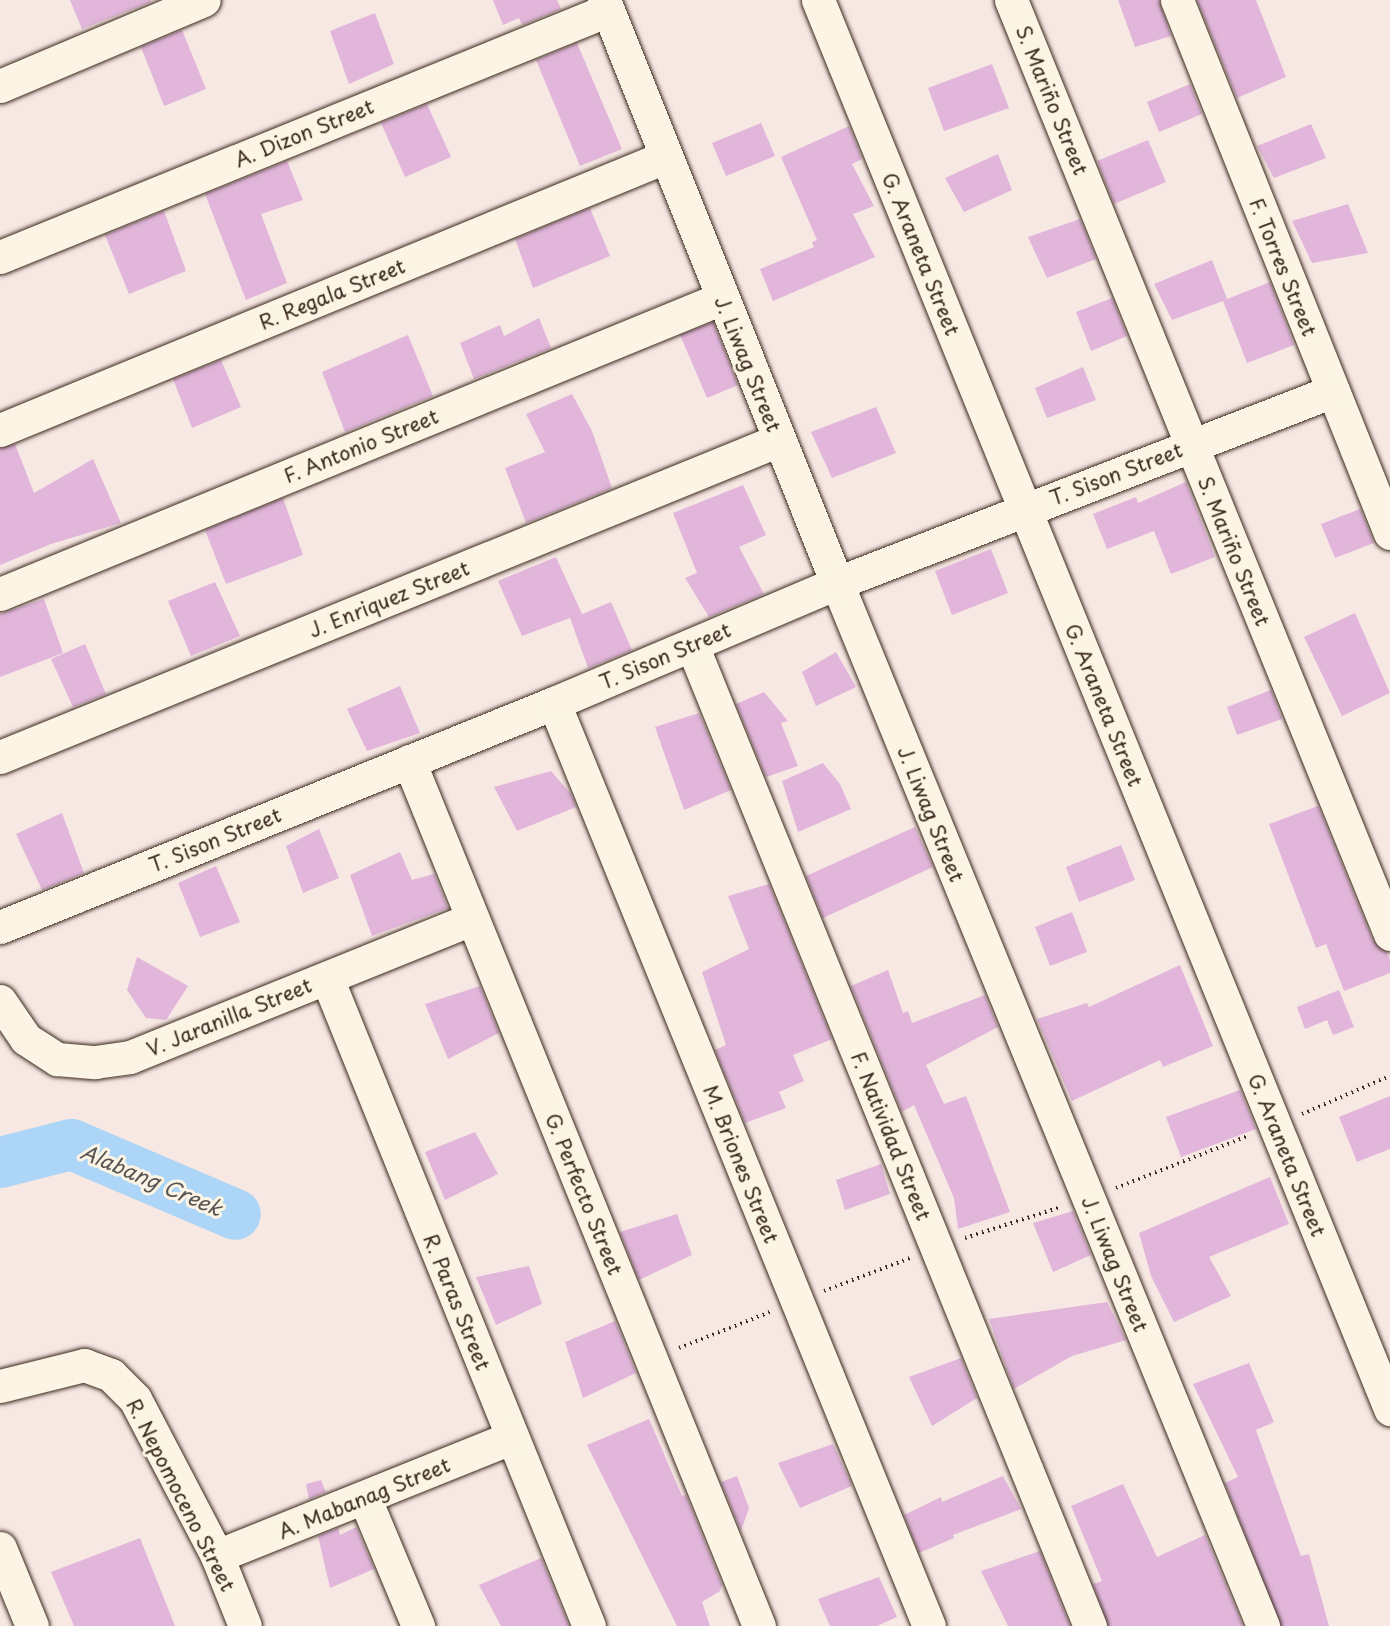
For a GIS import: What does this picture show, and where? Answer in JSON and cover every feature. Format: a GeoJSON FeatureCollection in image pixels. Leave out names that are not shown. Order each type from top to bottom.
{"type":"FeatureCollection","features":[{"type":"Feature","properties":{"kind":"street"},"geometry":{"type":"LineString","coordinates":[[0,86],[204,0]]}},
{"type":"Feature","properties":{"kind":"street","name":"G. Araneta Street"},"geometry":{"type":"LineString","coordinates":[[818,0],[1390,1409]]}},
{"type":"Feature","properties":{"kind":"street","name":"S. Mariño Street"},"geometry":{"type":"LineString","coordinates":[[1011,0],[1390,934]]}},
{"type":"Feature","properties":{"kind":"street","name":"F. Torres Street"},"geometry":{"type":"LineString","coordinates":[[1177,0],[1390,533]]}},
{"type":"Feature","properties":{"kind":"street","name":"J. Liwag Street"},"geometry":{"type":"LineString","coordinates":[[606,5],[779,440],[1263,1626]]}},
{"type":"Feature","properties":{"kind":"street","name":"A. Dizon Street"},"geometry":{"type":"LineString","coordinates":[[0,257],[606,5]]}},
{"type":"Feature","properties":{"kind":"street","name":"R. Regala Street"},"geometry":{"type":"LineString","coordinates":[[0,430],[665,158]]}},
{"type":"Feature","properties":{"kind":"street","name":"F. Antonio Street"},"geometry":{"type":"LineString","coordinates":[[0,594],[722,298]]}},
{"type":"Feature","properties":{"kind":"street","name":"T. Sison Street"},"geometry":{"type":"LineString","coordinates":[[0,927],[554,703],[837,583],[1024,509],[1333,392]]}},
{"type":"Feature","properties":{"kind":"street","name":"J. Enriquez Street"},"geometry":{"type":"LineString","coordinates":[[0,757],[779,440]]}},
{"type":"Feature","properties":{"kind":"street","name":"F. Natividad Street"},"geometry":{"type":"LineString","coordinates":[[692,645],[1090,1626]]}},
{"type":"Feature","properties":{"kind":"street","name":"M. Briones Street"},"geometry":{"type":"LineString","coordinates":[[554,703],[929,1626]]}},
{"type":"Feature","properties":{"kind":"street","name":"G. Perfecto Street"},"geometry":{"type":"LineString","coordinates":[[409,761],[759,1626]]}},
{"type":"Feature","properties":{"kind":"street","name":"V. Jaranilla Street"},"geometry":{"type":"LineString","coordinates":[[0,1001],[26,1040],[57,1059],[94,1062],[130,1057],[472,920]]}},
{"type":"Feature","properties":{"kind":"street","name":"R. Paras Street"},"geometry":{"type":"LineString","coordinates":[[327,978],[511,1438],[589,1626]]}},
{"type":"Feature","properties":{"kind":"street","name":"R. Nepomoceno Street"},"geometry":{"type":"LineString","coordinates":[[0,1386],[84,1365],[111,1375],[135,1399],[217,1556],[245,1626]]}},
{"type":"Feature","properties":{"kind":"street","name":"A. Mabanag Street"},"geometry":{"type":"LineString","coordinates":[[217,1556],[365,1499],[511,1438]]}},
{"type":"Feature","properties":{"kind":"street"},"geometry":{"type":"LineString","coordinates":[[365,1499],[418,1626]]}},
{"type":"Feature","properties":{"kind":"street"},"geometry":{"type":"LineString","coordinates":[[0,1548],[32,1626]]}},
{"type":"Feature","properties":{"kind":"path"},"geometry":{"type":"LineString","coordinates":[[936,1247],[1088,1198],[1275,1126],[1390,1076]]}},
{"type":"Feature","properties":{"kind":"building"},"geometry":{"type":"Polygon","coordinates":[[[70,0],[151,0],[151,2],[82,29],[70,0]]]}},
{"type":"Feature","properties":{"kind":"building"},"geometry":{"type":"Polygon","coordinates":[[[493,0],[557,0],[561,9],[522,25],[519,18],[503,25],[493,0]]]}},
{"type":"Feature","properties":{"kind":"building"},"geometry":{"type":"Polygon","coordinates":[[[1118,0],[1159,0],[1171,36],[1135,47],[1118,0]]]}},
{"type":"Feature","properties":{"kind":"building"},"geometry":{"type":"Polygon","coordinates":[[[1197,0],[1256,0],[1286,77],[1237,98],[1197,0]]]}},
{"type":"Feature","properties":{"kind":"building"},"geometry":{"type":"Polygon","coordinates":[[[375,13],[394,64],[349,84],[330,31],[375,13]]]}},
{"type":"Feature","properties":{"kind":"building"},"geometry":{"type":"Polygon","coordinates":[[[182,30],[206,89],[164,106],[141,47],[182,30]]]}},
{"type":"Feature","properties":{"kind":"building"},"geometry":{"type":"Polygon","coordinates":[[[577,43],[622,149],[580,166],[536,60],[577,43]]]}},
{"type":"Feature","properties":{"kind":"building"},"geometry":{"type":"Polygon","coordinates":[[[992,64],[1009,108],[944,131],[928,88],[992,64]]]}},
{"type":"Feature","properties":{"kind":"building"},"geometry":{"type":"Polygon","coordinates":[[[1190,84],[1202,114],[1159,132],[1147,102],[1190,84]]]}},
{"type":"Feature","properties":{"kind":"building"},"geometry":{"type":"Polygon","coordinates":[[[427,104],[451,157],[405,177],[381,123],[427,104]]]}},
{"type":"Feature","properties":{"kind":"building"},"geometry":{"type":"Polygon","coordinates":[[[761,123],[775,156],[726,176],[712,143],[761,123]]]}},
{"type":"Feature","properties":{"kind":"building"},"geometry":{"type":"Polygon","coordinates":[[[1311,124],[1326,158],[1274,178],[1257,146],[1311,124]]]}},
{"type":"Feature","properties":{"kind":"building"},"geometry":{"type":"Polygon","coordinates":[[[849,126],[862,159],[852,164],[874,206],[853,214],[875,257],[773,301],[760,269],[814,247],[812,242],[817,240],[781,157],[849,126]]]}},
{"type":"Feature","properties":{"kind":"building"},"geometry":{"type":"Polygon","coordinates":[[[1148,140],[1166,182],[1114,204],[1097,161],[1148,140]]]}},
{"type":"Feature","properties":{"kind":"building"},"geometry":{"type":"Polygon","coordinates":[[[998,154],[1012,190],[964,212],[945,178],[998,154]]]}},
{"type":"Feature","properties":{"kind":"building"},"geometry":{"type":"Polygon","coordinates":[[[287,161],[303,200],[261,214],[287,283],[246,300],[205,194],[287,161]]]}},
{"type":"Feature","properties":{"kind":"building"},"geometry":{"type":"Polygon","coordinates":[[[1348,204],[1368,253],[1312,263],[1292,221],[1348,204]]]}},
{"type":"Feature","properties":{"kind":"building"},"geometry":{"type":"Polygon","coordinates":[[[590,208],[610,256],[533,288],[515,239],[590,208]]]}},
{"type":"Feature","properties":{"kind":"building"},"geometry":{"type":"Polygon","coordinates":[[[164,211],[186,271],[129,294],[105,235],[164,211]]]}},
{"type":"Feature","properties":{"kind":"building"},"geometry":{"type":"Polygon","coordinates":[[[1080,219],[1096,259],[1047,278],[1028,237],[1080,219]]]}},
{"type":"Feature","properties":{"kind":"building"},"geometry":{"type":"Polygon","coordinates":[[[1212,260],[1227,299],[1270,282],[1294,345],[1247,363],[1223,301],[1172,320],[1154,284],[1212,260]]]}},
{"type":"Feature","properties":{"kind":"building"},"geometry":{"type":"Polygon","coordinates":[[[1112,298],[1127,336],[1091,351],[1076,312],[1112,298]]]}},
{"type":"Feature","properties":{"kind":"building"},"geometry":{"type":"Polygon","coordinates":[[[539,318],[551,348],[474,379],[460,343],[500,325],[504,336],[539,318]]]}},
{"type":"Feature","properties":{"kind":"building"},"geometry":{"type":"Polygon","coordinates":[[[713,322],[738,385],[707,398],[680,335],[713,322]]]}},
{"type":"Feature","properties":{"kind":"building"},"geometry":{"type":"Polygon","coordinates":[[[408,335],[433,396],[345,432],[322,372],[408,335]]]}},
{"type":"Feature","properties":{"kind":"building"},"geometry":{"type":"Polygon","coordinates":[[[221,360],[241,407],[192,428],[173,379],[221,360]]]}},
{"type":"Feature","properties":{"kind":"building"},"geometry":{"type":"Polygon","coordinates":[[[1083,367],[1096,400],[1047,418],[1035,388],[1083,367]]]}},
{"type":"Feature","properties":{"kind":"building"},"geometry":{"type":"Polygon","coordinates":[[[572,394],[592,431],[612,488],[526,523],[505,468],[545,452],[526,414],[572,394]]]}},
{"type":"Feature","properties":{"kind":"building"},"geometry":{"type":"Polygon","coordinates":[[[876,407],[896,453],[832,478],[811,432],[876,407]]]}},
{"type":"Feature","properties":{"kind":"building"},"geometry":{"type":"Polygon","coordinates":[[[15,444],[34,493],[93,459],[121,523],[51,544],[0,565],[0,448],[15,444]]]}},
{"type":"Feature","properties":{"kind":"building"},"geometry":{"type":"Polygon","coordinates":[[[1186,482],[1215,557],[1171,574],[1154,531],[1107,549],[1093,514],[1136,497],[1138,503],[1186,482]]]}},
{"type":"Feature","properties":{"kind":"building"},"geometry":{"type":"Polygon","coordinates":[[[743,485],[766,535],[739,547],[764,594],[709,617],[685,578],[697,573],[673,513],[743,485]]]}},
{"type":"Feature","properties":{"kind":"building"},"geometry":{"type":"Polygon","coordinates":[[[283,498],[303,555],[226,584],[205,530],[283,498]]]}},
{"type":"Feature","properties":{"kind":"building"},"geometry":{"type":"Polygon","coordinates":[[[1360,509],[1374,543],[1335,558],[1321,524],[1360,509]]]}},
{"type":"Feature","properties":{"kind":"building"},"geometry":{"type":"Polygon","coordinates":[[[991,549],[1008,593],[952,615],[935,571],[991,549]]]}},
{"type":"Feature","properties":{"kind":"building"},"geometry":{"type":"Polygon","coordinates":[[[556,557],[582,614],[611,602],[632,650],[588,668],[570,618],[522,636],[498,581],[556,557]]]}},
{"type":"Feature","properties":{"kind":"building"},"geometry":{"type":"Polygon","coordinates":[[[215,582],[240,636],[191,656],[168,601],[215,582]]]}},
{"type":"Feature","properties":{"kind":"building"},"geometry":{"type":"Polygon","coordinates":[[[44,599],[63,653],[0,677],[0,614],[44,599]]]}},
{"type":"Feature","properties":{"kind":"building"},"geometry":{"type":"Polygon","coordinates":[[[1355,613],[1390,693],[1342,716],[1304,637],[1355,613]]]}},
{"type":"Feature","properties":{"kind":"building"},"geometry":{"type":"Polygon","coordinates":[[[85,644],[106,694],[73,707],[51,659],[85,644]]]}},
{"type":"Feature","properties":{"kind":"building"},"geometry":{"type":"Polygon","coordinates":[[[836,652],[856,687],[816,706],[802,672],[836,652]]]}},
{"type":"Feature","properties":{"kind":"building"},"geometry":{"type":"Polygon","coordinates":[[[400,686],[420,733],[367,751],[347,709],[400,686]]]}},
{"type":"Feature","properties":{"kind":"building"},"geometry":{"type":"Polygon","coordinates":[[[1271,690],[1282,719],[1237,735],[1227,707],[1271,690]]]}},
{"type":"Feature","properties":{"kind":"building"},"geometry":{"type":"Polygon","coordinates":[[[764,692],[788,721],[781,723],[798,766],[766,777],[736,704],[764,692]]]}},
{"type":"Feature","properties":{"kind":"building"},"geometry":{"type":"Polygon","coordinates":[[[699,713],[731,790],[684,810],[655,727],[699,713]]]}},
{"type":"Feature","properties":{"kind":"building"},"geometry":{"type":"Polygon","coordinates":[[[823,763],[840,784],[851,809],[798,832],[782,781],[823,763]]]}},
{"type":"Feature","properties":{"kind":"building"},"geometry":{"type":"Polygon","coordinates":[[[551,771],[571,794],[576,807],[517,831],[494,787],[551,771]]]}},
{"type":"Feature","properties":{"kind":"building"},"geometry":{"type":"Polygon","coordinates":[[[1318,806],[1373,941],[1387,952],[1390,960],[1390,973],[1344,991],[1326,944],[1316,948],[1269,824],[1318,806]]]}},
{"type":"Feature","properties":{"kind":"building"},"geometry":{"type":"Polygon","coordinates":[[[62,813],[84,873],[42,890],[16,834],[62,813]]]}},
{"type":"Feature","properties":{"kind":"building"},"geometry":{"type":"Polygon","coordinates":[[[915,827],[933,867],[823,918],[806,876],[915,827]]]}},
{"type":"Feature","properties":{"kind":"building"},"geometry":{"type":"Polygon","coordinates":[[[319,829],[339,878],[303,893],[286,846],[319,829]]]}},
{"type":"Feature","properties":{"kind":"building"},"geometry":{"type":"Polygon","coordinates":[[[1121,845],[1135,880],[1079,902],[1066,867],[1121,845]]]}},
{"type":"Feature","properties":{"kind":"building"},"geometry":{"type":"Polygon","coordinates":[[[400,852],[412,880],[434,874],[448,908],[372,936],[350,875],[400,852]]]}},
{"type":"Feature","properties":{"kind":"building"},"geometry":{"type":"Polygon","coordinates":[[[216,866],[240,922],[200,937],[178,883],[216,866]]]}},
{"type":"Feature","properties":{"kind":"building"},"geometry":{"type":"Polygon","coordinates":[[[769,884],[832,1039],[793,1055],[804,1081],[779,1092],[786,1108],[745,1123],[715,1050],[726,1045],[702,972],[749,949],[728,896],[769,884]]]}},
{"type":"Feature","properties":{"kind":"building"},"geometry":{"type":"Polygon","coordinates":[[[1072,912],[1087,952],[1050,966],[1035,927],[1072,912]]]}},
{"type":"Feature","properties":{"kind":"building"},"geometry":{"type":"Polygon","coordinates":[[[137,957],[188,986],[166,1020],[146,1018],[127,990],[137,957]]]}},
{"type":"Feature","properties":{"kind":"building"},"geometry":{"type":"Polygon","coordinates":[[[1180,965],[1213,1046],[1163,1067],[1160,1060],[1072,1101],[1037,1019],[1087,1003],[1089,1007],[1180,965]]]}},
{"type":"Feature","properties":{"kind":"building"},"geometry":{"type":"Polygon","coordinates":[[[888,970],[903,1013],[908,1011],[912,1023],[985,995],[998,1027],[926,1065],[944,1104],[966,1096],[1010,1212],[958,1229],[954,1198],[914,1105],[902,1112],[851,986],[888,970]]]}},
{"type":"Feature","properties":{"kind":"building"},"geometry":{"type":"Polygon","coordinates":[[[480,986],[499,1033],[448,1059],[425,1004],[480,986]]]}},
{"type":"Feature","properties":{"kind":"building"},"geometry":{"type":"Polygon","coordinates":[[[1339,990],[1354,1027],[1333,1035],[1327,1020],[1305,1029],[1297,1007],[1339,990]]]}},
{"type":"Feature","properties":{"kind":"building"},"geometry":{"type":"Polygon","coordinates":[[[1240,1090],[1256,1129],[1181,1157],[1166,1117],[1240,1090]]]}},
{"type":"Feature","properties":{"kind":"building"},"geometry":{"type":"Polygon","coordinates":[[[1390,1096],[1390,1149],[1357,1162],[1339,1117],[1390,1096]]]}},
{"type":"Feature","properties":{"kind":"building"},"geometry":{"type":"Polygon","coordinates":[[[475,1132],[498,1174],[445,1200],[425,1152],[475,1132]]]}},
{"type":"Feature","properties":{"kind":"building"},"geometry":{"type":"Polygon","coordinates":[[[881,1164],[890,1194],[845,1210],[836,1180],[881,1164]]]}},
{"type":"Feature","properties":{"kind":"building"},"geometry":{"type":"Polygon","coordinates":[[[1270,1177],[1289,1224],[1209,1257],[1231,1296],[1174,1322],[1151,1276],[1139,1233],[1270,1177]]]}},
{"type":"Feature","properties":{"kind":"building"},"geometry":{"type":"Polygon","coordinates":[[[1073,1211],[1091,1255],[1053,1272],[1033,1223],[1073,1211]]]}},
{"type":"Feature","properties":{"kind":"building"},"geometry":{"type":"Polygon","coordinates":[[[677,1214],[692,1255],[639,1280],[620,1232],[677,1214]]]}},
{"type":"Feature","properties":{"kind":"building"},"geometry":{"type":"Polygon","coordinates":[[[529,1266],[542,1304],[496,1325],[476,1277],[529,1266]]]}},
{"type":"Feature","properties":{"kind":"building"},"geometry":{"type":"Polygon","coordinates":[[[1107,1302],[1126,1340],[1072,1356],[1014,1389],[989,1319],[1107,1302]]]}},
{"type":"Feature","properties":{"kind":"building"},"geometry":{"type":"Polygon","coordinates":[[[615,1321],[636,1373],[583,1398],[565,1342],[615,1321]]]}},
{"type":"Feature","properties":{"kind":"building"},"geometry":{"type":"Polygon","coordinates":[[[961,1358],[977,1398],[932,1426],[909,1377],[961,1358]]]}},
{"type":"Feature","properties":{"kind":"building"},"geometry":{"type":"Polygon","coordinates":[[[1249,1363],[1274,1422],[1256,1430],[1301,1556],[1309,1554],[1329,1626],[1281,1626],[1225,1483],[1238,1477],[1193,1384],[1249,1363]]]}},
{"type":"Feature","properties":{"kind":"building"},"geometry":{"type":"Polygon","coordinates":[[[649,1419],[682,1496],[686,1495],[722,1585],[720,1591],[702,1602],[710,1626],[677,1626],[587,1445],[649,1419]]]}},
{"type":"Feature","properties":{"kind":"building"},"geometry":{"type":"Polygon","coordinates":[[[833,1444],[852,1486],[800,1508],[778,1463],[833,1444]]]}},
{"type":"Feature","properties":{"kind":"building"},"geometry":{"type":"Polygon","coordinates":[[[737,1476],[749,1508],[741,1531],[721,1482],[737,1476]]]}},
{"type":"Feature","properties":{"kind":"building"},"geometry":{"type":"Polygon","coordinates":[[[1003,1476],[1021,1509],[953,1535],[954,1538],[919,1553],[904,1515],[941,1497],[942,1502],[1003,1476]]]}},
{"type":"Feature","properties":{"kind":"building"},"geometry":{"type":"Polygon","coordinates":[[[321,1480],[326,1492],[309,1499],[306,1484],[321,1480]]]}},
{"type":"Feature","properties":{"kind":"building"},"geometry":{"type":"Polygon","coordinates":[[[1123,1484],[1157,1557],[1205,1535],[1243,1626],[1108,1626],[1093,1584],[1102,1581],[1071,1506],[1123,1484]]]}},
{"type":"Feature","properties":{"kind":"building"},"geometry":{"type":"Polygon","coordinates":[[[356,1527],[374,1569],[330,1588],[318,1536],[338,1528],[340,1535],[356,1527]]]}},
{"type":"Feature","properties":{"kind":"building"},"geometry":{"type":"Polygon","coordinates":[[[140,1538],[175,1626],[74,1626],[51,1572],[140,1538]]]}},
{"type":"Feature","properties":{"kind":"building"},"geometry":{"type":"Polygon","coordinates":[[[1040,1551],[1070,1626],[1008,1626],[981,1571],[1040,1551]]]}},
{"type":"Feature","properties":{"kind":"building"},"geometry":{"type":"Polygon","coordinates":[[[541,1558],[569,1626],[501,1626],[479,1585],[541,1558]]]}},
{"type":"Feature","properties":{"kind":"building"},"geometry":{"type":"Polygon","coordinates":[[[879,1577],[897,1617],[877,1626],[830,1626],[818,1599],[879,1577]]]}},
{"type":"Feature","properties":{"kind":"waterway","name":"Alabang Creek"},"geometry":{"type":"LineString","coordinates":[[0,1162],[71,1144],[235,1214]]}}]}
